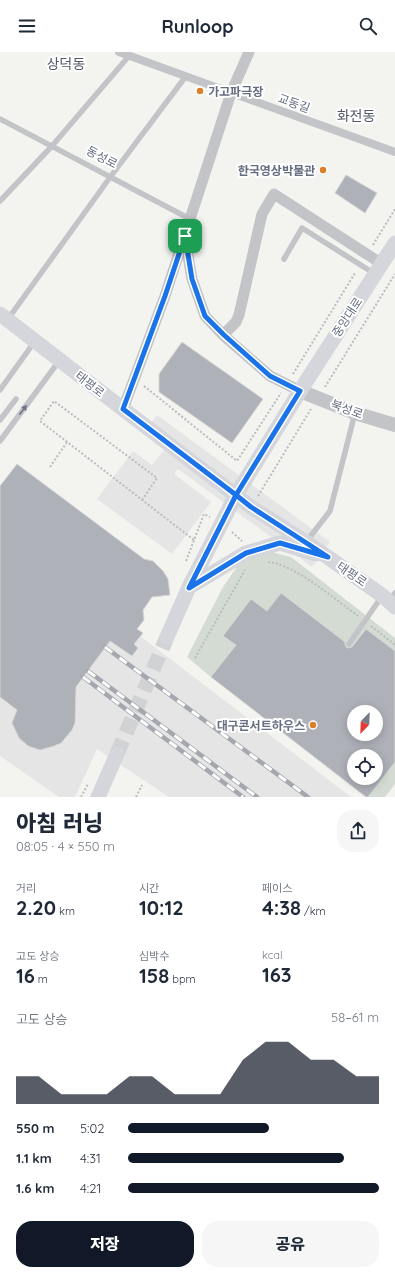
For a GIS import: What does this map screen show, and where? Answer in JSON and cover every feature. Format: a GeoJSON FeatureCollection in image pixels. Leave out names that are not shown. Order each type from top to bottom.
{"type":"FeatureCollection","features":[{"type":"Feature","properties":{"kind":"main road","name":"중앙대로"},"geometry":{"type":"LineString","coordinates":[[167,638],[189,588],[236,495],[300,391],[395,243]]}},
{"type":"Feature","properties":{"kind":"main road","name":"태평로"},"geometry":{"type":"LineString","coordinates":[[4,317],[251,507],[390,599]]}},
{"type":"Feature","properties":{"kind":"main road"},"geometry":{"type":"LineString","coordinates":[[189,588],[246,553],[280,543],[328,557]]}},
{"type":"Feature","properties":{"kind":"main road"},"geometry":{"type":"LineString","coordinates":[[98,797],[117,754]]}},
{"type":"Feature","properties":{"kind":"street","name":"교동길"},"geometry":{"type":"LineString","coordinates":[[119,52],[395,152]]}},
{"type":"Feature","properties":{"kind":"street"},"geometry":{"type":"LineString","coordinates":[[123,409],[165,296],[231,93],[249,52]]}},
{"type":"Feature","properties":{"kind":"street"},"geometry":{"type":"LineString","coordinates":[[224,335],[236,322],[239,315],[262,214],[274,194],[367,255],[378,269]]}},
{"type":"Feature","properties":{"kind":"street"},"geometry":{"type":"LineString","coordinates":[[185,236],[192,279],[205,316],[270,376],[300,391]]}},
{"type":"Feature","properties":{"kind":"street","name":"북성로"},"geometry":{"type":"LineString","coordinates":[[300,391],[355,413],[395,425]]}},
{"type":"Feature","properties":{"kind":"lane"},"geometry":{"type":"LineString","coordinates":[[0,201],[52,146],[129,56]]}},
{"type":"Feature","properties":{"kind":"lane"},"geometry":{"type":"LineString","coordinates":[[111,176],[186,76]]}},
{"type":"Feature","properties":{"kind":"lane","name":"동성로"},"geometry":{"type":"LineString","coordinates":[[0,119],[191,219]]}},
{"type":"Feature","properties":{"kind":"lane","name":"태평로"},"geometry":{"type":"LineString","coordinates":[[4,317],[111,176]]}},
{"type":"Feature","properties":{"kind":"lane"},"geometry":{"type":"LineString","coordinates":[[284,259],[302,228],[360,265],[378,269]]}},
{"type":"Feature","properties":{"kind":"lane"},"geometry":{"type":"LineString","coordinates":[[0,390],[35,341]]}},
{"type":"Feature","properties":{"kind":"lane"},"geometry":{"type":"LineString","coordinates":[[0,441],[60,360]]}},
{"type":"Feature","properties":{"kind":"lane"},"geometry":{"type":"LineString","coordinates":[[0,420],[16,399]]}},
{"type":"Feature","properties":{"kind":"lane"},"geometry":{"type":"LineString","coordinates":[[306,542],[330,511],[355,413]]}},
{"type":"Feature","properties":{"kind":"lane"},"geometry":{"type":"LineString","coordinates":[[349,644],[365,621],[390,599]]}},
{"type":"Feature","properties":{"kind":"path"},"geometry":{"type":"LineString","coordinates":[[367,255],[395,209]]}},
{"type":"Feature","properties":{"kind":"path"},"geometry":{"type":"LineString","coordinates":[[134,378],[237,460],[286,385],[360,265]]}},
{"type":"Feature","properties":{"kind":"path"},"geometry":{"type":"LineString","coordinates":[[142,500],[157,478],[54,401],[40,421],[142,500],[194,540]]}},
{"type":"Feature","properties":{"kind":"path"},"geometry":{"type":"LineString","coordinates":[[50,467],[67,442]]}},
{"type":"Feature","properties":{"kind":"path"},"geometry":{"type":"LineString","coordinates":[[267,561],[274,562],[295,571],[395,644]]}},
{"type":"Feature","properties":{"kind":"path"},"geometry":{"type":"LineString","coordinates":[[195,658],[246,568]]}},
{"type":"Feature","properties":{"kind":"path"},"geometry":{"type":"LineString","coordinates":[[136,797],[142,785]]}},
{"type":"Feature","properties":{"kind":"shaded area"},"geometry":{"type":"Polygon","coordinates":[[[157,415],[330,542],[312,567],[178,469],[174,474],[211,502],[172,554],[97,499],[133,451],[152,465],[165,449],[144,433],[157,415]]]}},
{"type":"Feature","properties":{"kind":"shaded area"},"geometry":{"type":"Polygon","coordinates":[[[0,529],[351,797],[169,797],[97,749],[75,797],[59,797],[0,756],[0,529]]]}},
{"type":"Feature","properties":{"kind":"shaded area"},"geometry":{"type":"Polygon","coordinates":[[[267,551],[291,557],[395,638],[395,784],[385,797],[366,797],[350,785],[383,785],[383,749],[347,749],[347,782],[187,657],[223,587],[236,568],[251,556],[267,551]]]}},
{"type":"Feature","properties":{"kind":"building"},"geometry":{"type":"Polygon","coordinates":[[[346,175],[377,193],[365,213],[335,193],[346,175]]]}},
{"type":"Feature","properties":{"kind":"building"},"geometry":{"type":"Polygon","coordinates":[[[182,342],[263,399],[232,443],[159,392],[159,374],[182,342]]]}},
{"type":"Feature","properties":{"kind":"building"},"geometry":{"type":"Polygon","coordinates":[[[17,464],[144,559],[153,561],[163,571],[168,579],[170,595],[152,597],[143,610],[144,620],[137,629],[143,633],[134,644],[138,648],[132,656],[110,641],[76,687],[75,723],[72,730],[61,743],[40,750],[28,746],[19,738],[12,723],[17,710],[0,697],[0,486],[17,464]]]}},
{"type":"Feature","properties":{"kind":"building"},"geometry":{"type":"Polygon","coordinates":[[[281,593],[345,642],[347,648],[352,647],[366,629],[395,651],[395,762],[383,778],[383,749],[347,749],[347,782],[211,677],[236,645],[223,636],[251,599],[267,611],[281,593]]]}},
{"type":"Feature","properties":{"kind":"building"},"geometry":{"type":"Polygon","coordinates":[[[350,785],[377,785],[368,797],[350,785]]]}},
{"type":"Feature","properties":{"kind":"tunnel"},"geometry":{"type":"LineString","coordinates":[[117,754],[167,637]]}},
{"type":"Feature","properties":{"kind":"railway"},"geometry":{"type":"LineString","coordinates":[[105,647],[308,797]]}},
{"type":"Feature","properties":{"kind":"railway"},"geometry":{"type":"LineString","coordinates":[[88,671],[257,797]]}},
{"type":"Feature","properties":{"kind":"railway"},"geometry":{"type":"LineString","coordinates":[[83,677],[243,797]]}},
{"type":"Feature","properties":{"kind":"place","name":"가고파극장"},"geometry":{"type":"Point","coordinates":[200,91]}},
{"type":"Feature","properties":{"kind":"place","name":"한국영상박물관"},"geometry":{"type":"Point","coordinates":[323,170]}},
{"type":"Feature","properties":{"kind":"place","name":"대구콘서트하우스"},"geometry":{"type":"Point","coordinates":[313,725]}},
{"type":"Feature","properties":{"kind":"district","name":"상덕동"},"geometry":{"type":"Point","coordinates":[66,64]}},
{"type":"Feature","properties":{"kind":"district","name":"화전동"},"geometry":{"type":"Point","coordinates":[356,116]}},
{"type":"Feature","properties":{"kind":"route"},"geometry":{"type":"LineString","coordinates":[[185,236],[165,296],[123,409],[236,495],[251,507],[328,557],[280,543],[246,553],[189,588],[236,495],[300,391],[270,376],[205,316],[192,279],[185,236]]}}]}
